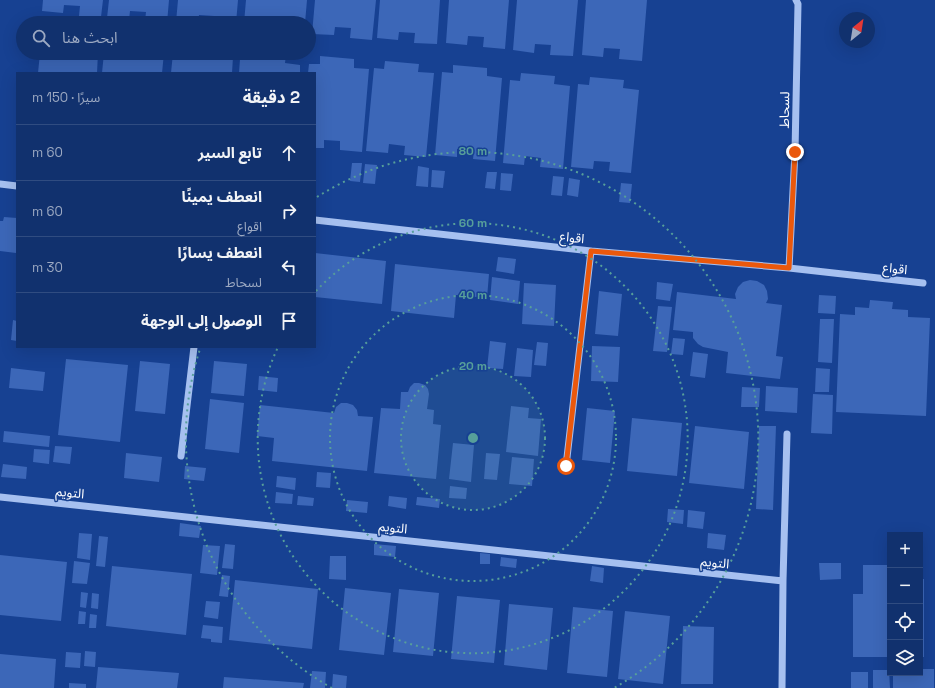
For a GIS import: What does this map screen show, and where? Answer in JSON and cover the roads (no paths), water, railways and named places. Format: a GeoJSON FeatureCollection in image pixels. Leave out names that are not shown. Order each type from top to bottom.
{"type":"FeatureCollection","features":[{"type":"Feature","properties":{"kind":"street","name":"لسحاط"},"geometry":{"type":"LineString","coordinates":[[789,268],[795,152],[798,4],[796,0]]}},
{"type":"Feature","properties":{"kind":"street"},"geometry":{"type":"LineString","coordinates":[[0,184],[16,186]]}},
{"type":"Feature","properties":{"kind":"street","name":"اقواع"},"geometry":{"type":"LineString","coordinates":[[316,220],[591,251],[789,268],[923,283]]}},
{"type":"Feature","properties":{"kind":"street"},"geometry":{"type":"LineString","coordinates":[[566,466],[591,251]]}},
{"type":"Feature","properties":{"kind":"street"},"geometry":{"type":"LineString","coordinates":[[181,456],[194,348]]}},
{"type":"Feature","properties":{"kind":"street"},"geometry":{"type":"LineString","coordinates":[[782,688],[787,434]]}},
{"type":"Feature","properties":{"kind":"street","name":"التويم"},"geometry":{"type":"LineString","coordinates":[[0,497],[783,581]]}}]}
